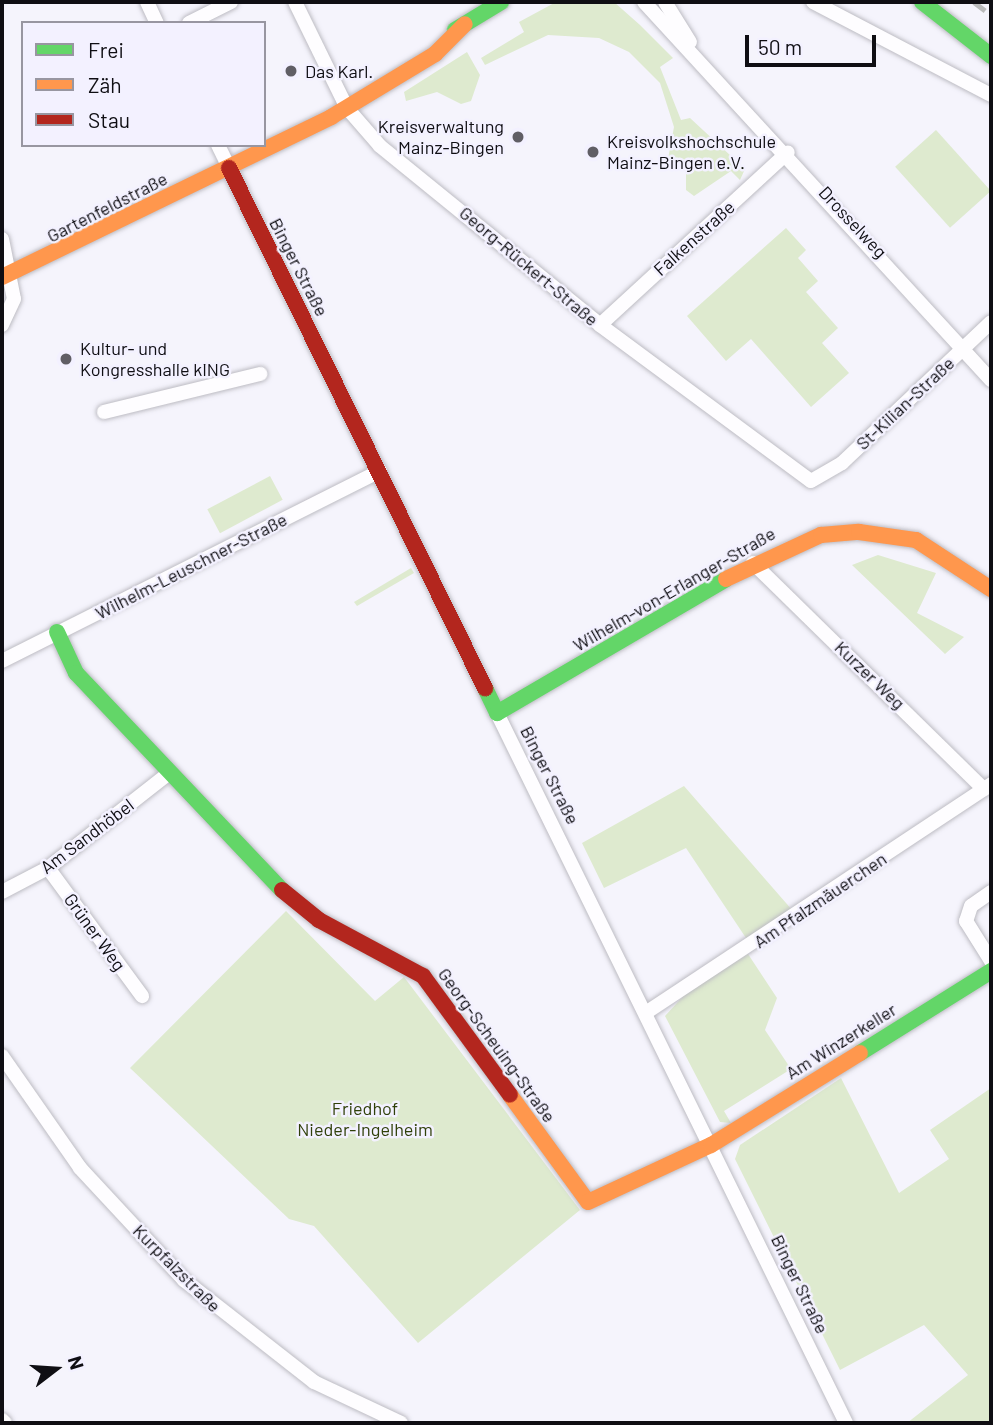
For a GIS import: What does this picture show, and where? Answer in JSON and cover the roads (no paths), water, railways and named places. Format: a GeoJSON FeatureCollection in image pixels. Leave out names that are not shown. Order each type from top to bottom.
{"type":"FeatureCollection","features":[{"type":"Feature","properties":{"kind":"main road","name":"Gartenfeldstraße"},"geometry":{"type":"LineString","coordinates":[[6,276],[347,108],[435,54],[465,23],[501,2]]}},
{"type":"Feature","properties":{"kind":"main road"},"geometry":{"type":"LineString","coordinates":[[922,2],[991,57]]}},
{"type":"Feature","properties":{"kind":"main road","name":"Binger Straße"},"geometry":{"type":"LineString","coordinates":[[229,168],[497,713]]}},
{"type":"Feature","properties":{"kind":"main road","name":"Wilhelm-von-Erlanger-Straße"},"geometry":{"type":"LineString","coordinates":[[497,713],[753,563],[821,535],[892,534],[938,550],[991,589]]}},
{"type":"Feature","properties":{"kind":"main road","name":"Georg-Scheuing-Straße"},"geometry":{"type":"LineString","coordinates":[[57,632],[76,673],[169,773],[309,912],[423,976],[589,1202],[711,1145]]}},
{"type":"Feature","properties":{"kind":"main road","name":"Am Winzerkeller"},"geometry":{"type":"LineString","coordinates":[[711,1145],[991,971]]}},
{"type":"Feature","properties":{"kind":"street"},"geometry":{"type":"LineString","coordinates":[[147,2],[156,21]]}},
{"type":"Feature","properties":{"kind":"street"},"geometry":{"type":"LineString","coordinates":[[193,21],[231,2]]}},
{"type":"Feature","properties":{"kind":"street","name":"Georg-Rückert-Straße"},"geometry":{"type":"LineString","coordinates":[[295,2],[347,108],[380,146],[600,325],[816,481]]}},
{"type":"Feature","properties":{"kind":"street","name":"Drosselweg"},"geometry":{"type":"LineString","coordinates":[[644,2],[788,152],[967,346],[991,380]]}},
{"type":"Feature","properties":{"kind":"street","name":"Drosselweg"},"geometry":{"type":"LineString","coordinates":[[665,2],[708,70]]}},
{"type":"Feature","properties":{"kind":"street"},"geometry":{"type":"LineString","coordinates":[[813,2],[991,95]]}},
{"type":"Feature","properties":{"kind":"street","name":"Binger Straße"},"geometry":{"type":"LineString","coordinates":[[219,147],[229,168]]}},
{"type":"Feature","properties":{"kind":"street","name":"Falkenstraße"},"geometry":{"type":"LineString","coordinates":[[600,325],[788,152]]}},
{"type":"Feature","properties":{"kind":"street"},"geometry":{"type":"LineString","coordinates":[[2,239],[6,276],[15,299],[2,324]]}},
{"type":"Feature","properties":{"kind":"street","name":"St-Kilian-Straße"},"geometry":{"type":"LineString","coordinates":[[816,481],[967,346],[991,321]]}},
{"type":"Feature","properties":{"kind":"street"},"geometry":{"type":"LineString","coordinates":[[104,412],[260,374]]}},
{"type":"Feature","properties":{"kind":"street","name":"Wilhelm-Leuschner-Straße"},"geometry":{"type":"LineString","coordinates":[[2,661],[380,471]]}},
{"type":"Feature","properties":{"kind":"street","name":"Kurzer Weg"},"geometry":{"type":"LineString","coordinates":[[753,563],[987,786]]}},
{"type":"Feature","properties":{"kind":"street","name":"Binger Straße"},"geometry":{"type":"LineString","coordinates":[[497,713],[647,1012],[846,1423]]}},
{"type":"Feature","properties":{"kind":"street","name":"Am Sandhöbel"},"geometry":{"type":"LineString","coordinates":[[2,892],[48,868],[169,773]]}},
{"type":"Feature","properties":{"kind":"street","name":"Am Pfalzmäuerchen"},"geometry":{"type":"LineString","coordinates":[[647,1012],[987,786]]}},
{"type":"Feature","properties":{"kind":"street","name":"Grüner Weg"},"geometry":{"type":"LineString","coordinates":[[48,868],[142,996]]}},
{"type":"Feature","properties":{"kind":"street"},"geometry":{"type":"LineString","coordinates":[[991,892],[971,906],[966,920],[991,961]]}},
{"type":"Feature","properties":{"kind":"street","name":"Kurpfalzstraße"},"geometry":{"type":"LineString","coordinates":[[2,1056],[80,1168],[184,1280],[314,1382],[401,1423]]}},
{"type":"Feature","properties":{"kind":"railway"},"geometry":{"type":"LineString","coordinates":[[974,2],[991,15]]}},
{"type":"Feature","properties":{"kind":"place","name":"Das Karl."},"geometry":{"type":"Point","coordinates":[291,71]}},
{"type":"Feature","properties":{"kind":"place","name":"Kreisverwaltung Mainz-Bingen"},"geometry":{"type":"Point","coordinates":[518,137]}},
{"type":"Feature","properties":{"kind":"place","name":"Kreisvolkshochschule Mainz-Bingen e.V."},"geometry":{"type":"Point","coordinates":[593,152]}},
{"type":"Feature","properties":{"kind":"place","name":"Kultur- und Kongresshalle kING"},"geometry":{"type":"Point","coordinates":[66,359]}},
{"type":"Feature","properties":{"kind":"park label","name":"Friedhof Nieder-Ingelheim"},"geometry":{"type":"Point","coordinates":[365,1119]}}]}
